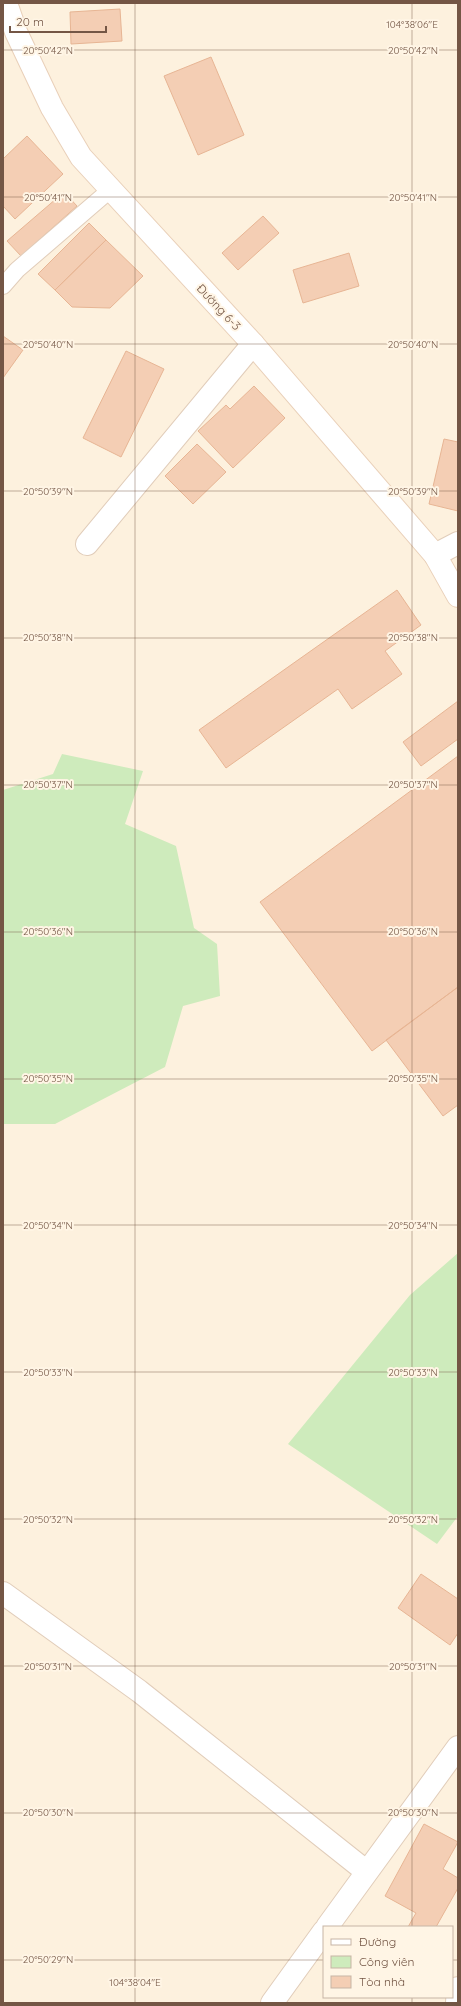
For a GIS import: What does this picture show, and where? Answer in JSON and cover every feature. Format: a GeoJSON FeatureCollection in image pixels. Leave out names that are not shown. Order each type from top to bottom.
{"type":"FeatureCollection","features":[{"type":"Feature","properties":{"kind":"street","name":"Đường 6-3"},"geometry":{"type":"LineString","coordinates":[[6,3],[16,32],[52,108],[81,157],[253,344],[435,555],[458,596]]}},
{"type":"Feature","properties":{"kind":"street"},"geometry":{"type":"LineString","coordinates":[[87,544],[253,344]]}},
{"type":"Feature","properties":{"kind":"street"},"geometry":{"type":"LineString","coordinates":[[435,555],[458,543]]}},
{"type":"Feature","properties":{"kind":"street"},"geometry":{"type":"LineString","coordinates":[[3,1593],[139,1691],[367,1872]]}},
{"type":"Feature","properties":{"kind":"street"},"geometry":{"type":"LineString","coordinates":[[328,1926],[458,1747]]}},
{"type":"Feature","properties":{"kind":"street"},"geometry":{"type":"LineString","coordinates":[[272,2003],[323,1932]]}},
{"type":"Feature","properties":{"kind":"street"},"geometry":{"type":"LineString","coordinates":[[457,2003],[458,1988]]}},
{"type":"Feature","properties":{"kind":"lane"},"geometry":{"type":"LineString","coordinates":[[3,286],[17,270],[110,190]]}},
{"type":"Feature","properties":{"kind":"green space"},"geometry":{"type":"Polygon","coordinates":[[[62,754],[143,771],[125,824],[176,846],[194,928],[217,944],[220,996],[183,1006],[165,1067],[55,1124],[3,1124],[3,790],[53,774],[62,754]]]}},
{"type":"Feature","properties":{"kind":"green space"},"geometry":{"type":"Polygon","coordinates":[[[458,1253],[458,1516],[437,1544],[288,1444],[410,1295],[458,1253]]]}},
{"type":"Feature","properties":{"kind":"building"},"geometry":{"type":"Polygon","coordinates":[[[120,9],[122,41],[71,44],[70,12],[120,9]]]}},
{"type":"Feature","properties":{"kind":"building"},"geometry":{"type":"Polygon","coordinates":[[[211,57],[244,135],[198,155],[164,76],[211,57]]]}},
{"type":"Feature","properties":{"kind":"building"},"geometry":{"type":"Polygon","coordinates":[[[27,136],[63,174],[15,219],[3,206],[3,159],[27,136]]]}},
{"type":"Feature","properties":{"kind":"building"},"geometry":{"type":"Polygon","coordinates":[[[64,192],[77,206],[21,256],[7,241],[64,192]]]}},
{"type":"Feature","properties":{"kind":"building"},"geometry":{"type":"Polygon","coordinates":[[[263,216],[279,233],[238,270],[222,253],[263,216]]]}},
{"type":"Feature","properties":{"kind":"building"},"geometry":{"type":"Polygon","coordinates":[[[89,223],[106,240],[55,290],[38,274],[89,223]]]}},
{"type":"Feature","properties":{"kind":"building"},"geometry":{"type":"Polygon","coordinates":[[[106,240],[143,276],[110,308],[72,307],[55,290],[106,240]]]}},
{"type":"Feature","properties":{"kind":"building"},"geometry":{"type":"Polygon","coordinates":[[[349,253],[359,286],[303,303],[293,270],[349,253]]]}},
{"type":"Feature","properties":{"kind":"building"},"geometry":{"type":"Polygon","coordinates":[[[3,336],[23,350],[3,378],[3,336]]]}},
{"type":"Feature","properties":{"kind":"building"},"geometry":{"type":"Polygon","coordinates":[[[126,351],[164,369],[121,457],[83,438],[126,351]]]}},
{"type":"Feature","properties":{"kind":"building"},"geometry":{"type":"Polygon","coordinates":[[[254,386],[285,418],[233,468],[198,431],[226,405],[230,409],[254,386]]]}},
{"type":"Feature","properties":{"kind":"building"},"geometry":{"type":"Polygon","coordinates":[[[444,439],[458,442],[458,511],[429,504],[444,439]]]}},
{"type":"Feature","properties":{"kind":"building"},"geometry":{"type":"Polygon","coordinates":[[[197,444],[226,472],[193,504],[165,476],[197,444]]]}},
{"type":"Feature","properties":{"kind":"building"},"geometry":{"type":"Polygon","coordinates":[[[397,590],[421,625],[385,651],[402,674],[352,709],[338,689],[226,768],[199,730],[397,590]]]}},
{"type":"Feature","properties":{"kind":"building"},"geometry":{"type":"Polygon","coordinates":[[[458,701],[458,739],[421,766],[403,742],[458,701]]]}},
{"type":"Feature","properties":{"kind":"building"},"geometry":{"type":"Polygon","coordinates":[[[458,756],[458,987],[372,1051],[260,902],[458,756]]]}},
{"type":"Feature","properties":{"kind":"building"},"geometry":{"type":"Polygon","coordinates":[[[458,987],[458,1105],[443,1116],[386,1040],[458,987]]]}},
{"type":"Feature","properties":{"kind":"building"},"geometry":{"type":"Polygon","coordinates":[[[421,1574],[458,1599],[458,1633],[450,1645],[398,1608],[421,1574]]]}},
{"type":"Feature","properties":{"kind":"building"},"geometry":{"type":"Polygon","coordinates":[[[424,1824],[458,1842],[443,1869],[458,1878],[458,1888],[437,1926],[409,1926],[416,1913],[385,1896],[424,1824]]]}}]}
